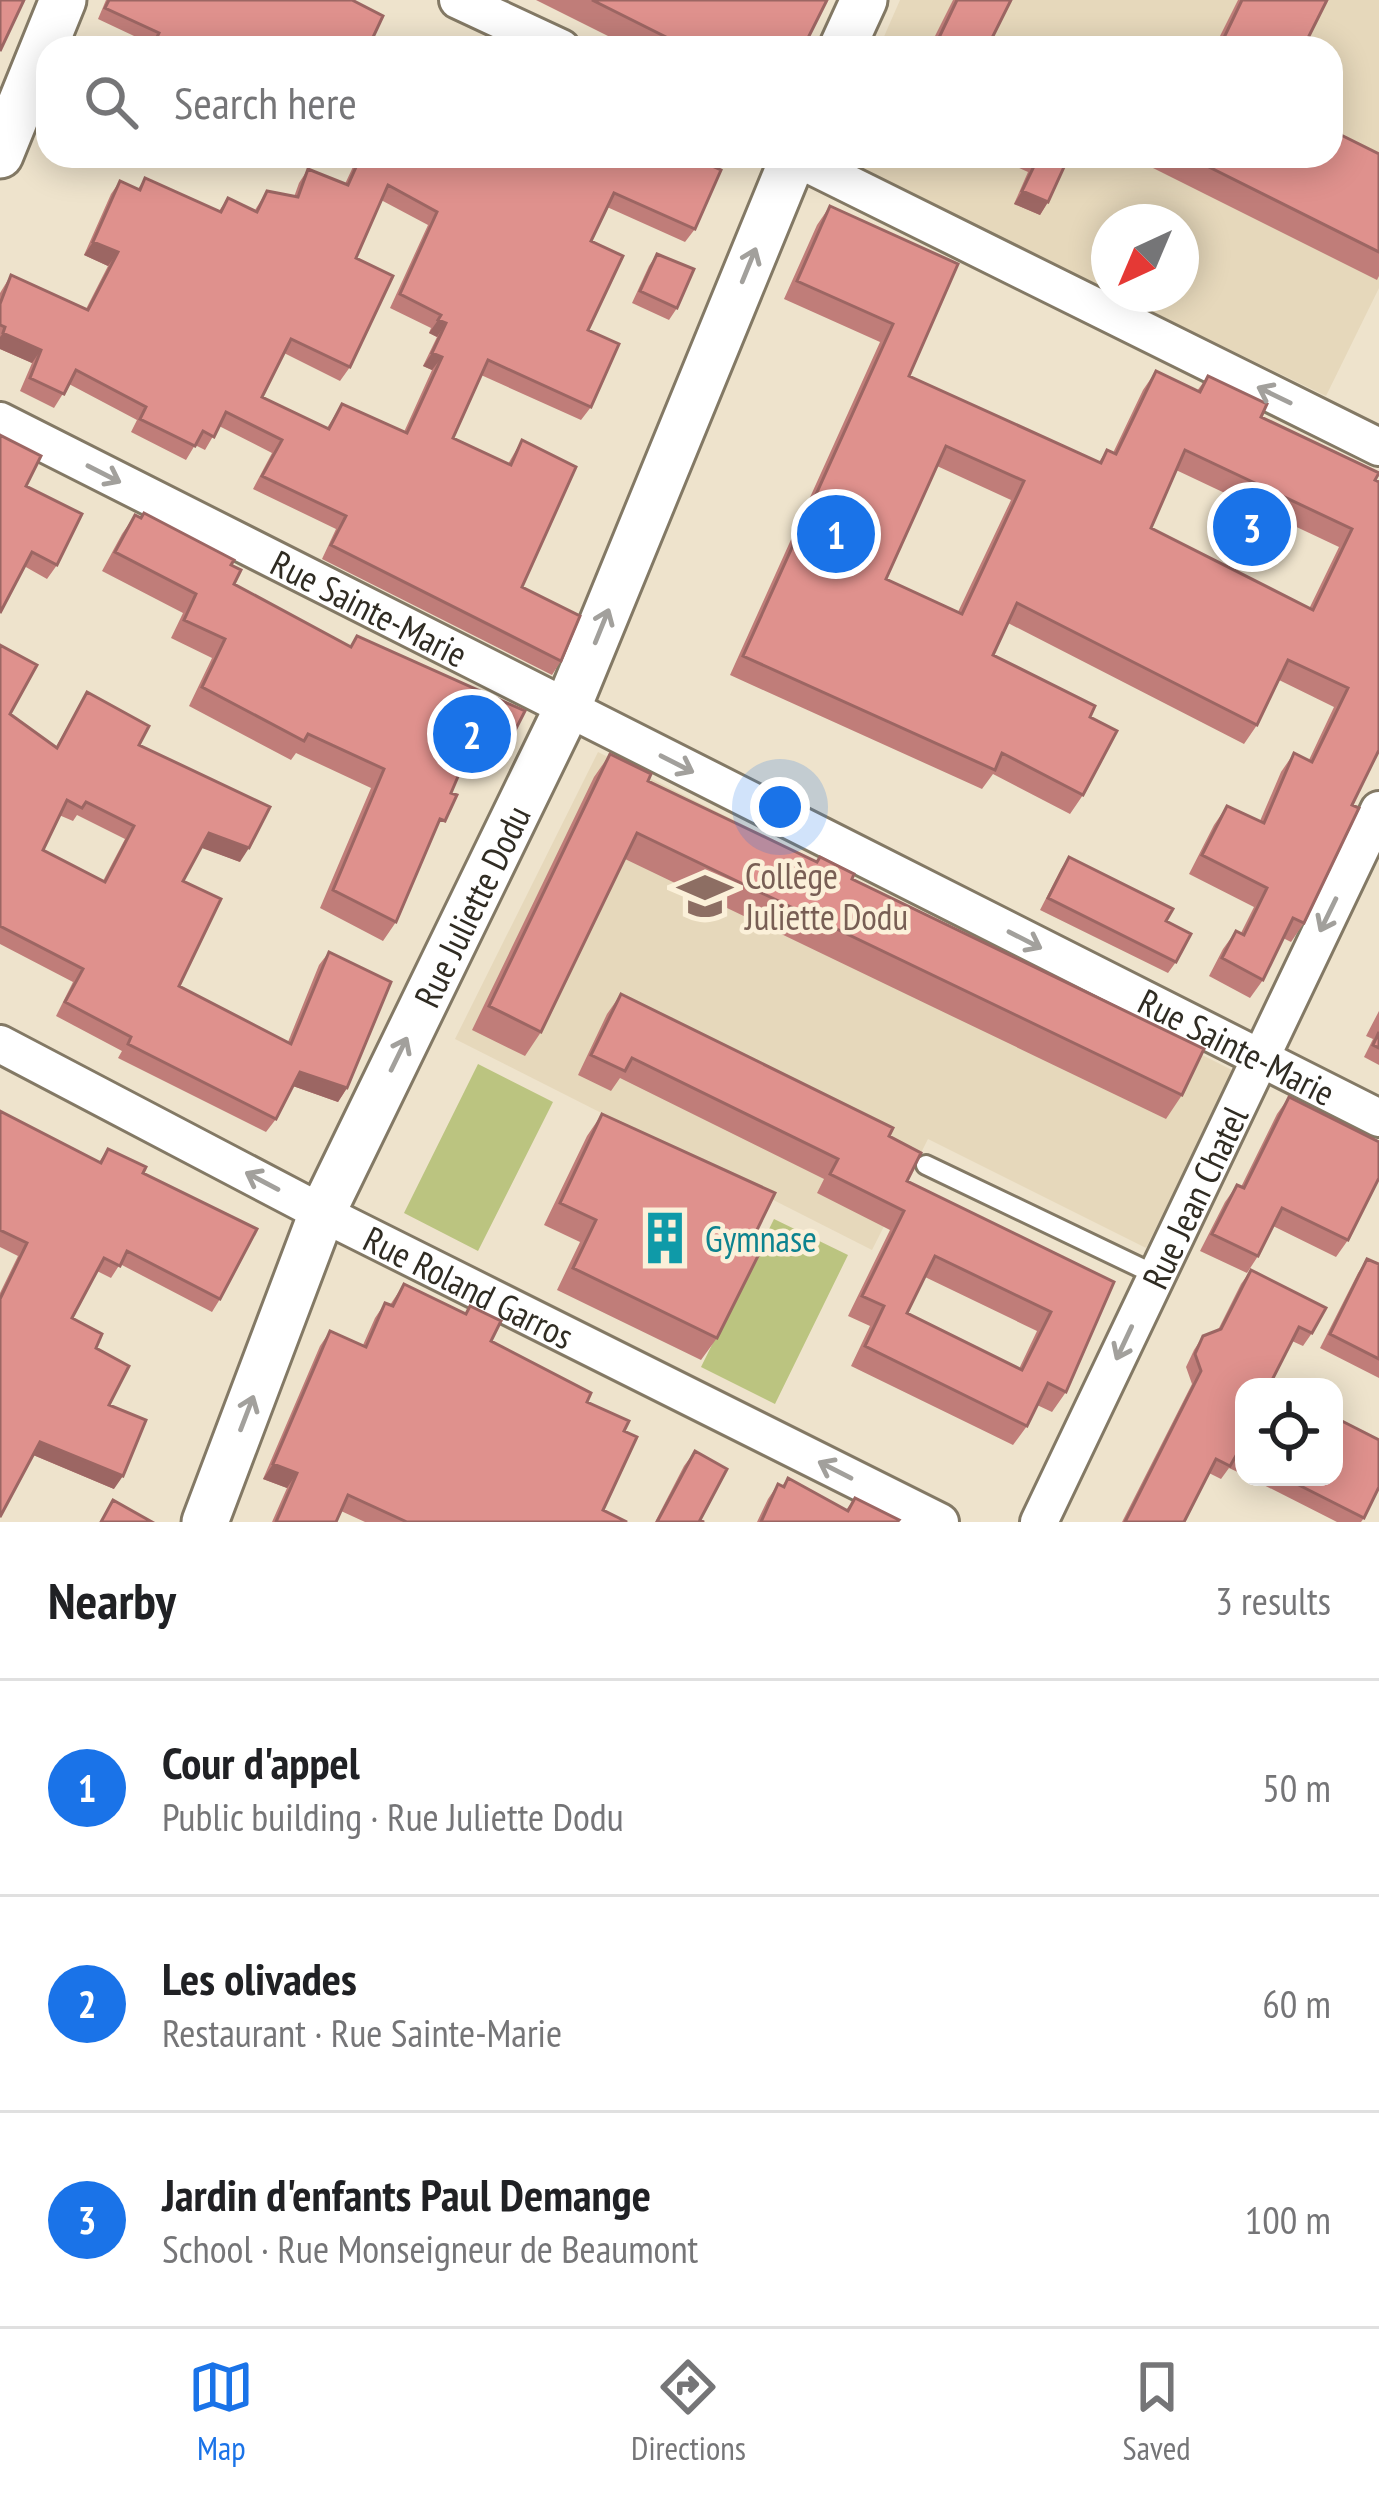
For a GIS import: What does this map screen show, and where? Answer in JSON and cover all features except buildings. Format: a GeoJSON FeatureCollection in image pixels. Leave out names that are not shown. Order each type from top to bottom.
{"type":"FeatureCollection","features":[{"type":"Feature","properties":{"kind":"street"},"geometry":{"type":"LineString","coordinates":[[48,36],[63,0]]}},
{"type":"Feature","properties":{"kind":"street"},"geometry":{"type":"LineString","coordinates":[[458,0],[535,36]]}},
{"type":"Feature","properties":{"kind":"street"},"geometry":{"type":"LineString","coordinates":[[848,36],[864,0]]}},
{"type":"Feature","properties":{"kind":"street"},"geometry":{"type":"LineString","coordinates":[[0,155],[36,66]]}},
{"type":"Feature","properties":{"kind":"street","name":"Rue Juliette Dodu"},"geometry":{"type":"LineString","coordinates":[[206,1522],[322,1213],[568,709],[788,168]]}},
{"type":"Feature","properties":{"kind":"street"},"geometry":{"type":"LineString","coordinates":[[817,168],[1379,447]]}},
{"type":"Feature","properties":{"kind":"street","name":"Rue Sainte-Marie"},"geometry":{"type":"LineString","coordinates":[[0,421],[1379,1118]]}},
{"type":"Feature","properties":{"kind":"street","name":"Rue Jean Chatel"},"geometry":{"type":"LineString","coordinates":[[1039,1522],[1379,810]]}},
{"type":"Feature","properties":{"kind":"street","name":"Rue Roland Garros"},"geometry":{"type":"LineString","coordinates":[[0,1044],[322,1213],[940,1522]]}},
{"type":"Feature","properties":{"kind":"lane"},"geometry":{"type":"LineString","coordinates":[[926,1165],[1156,1275]]}},
{"type":"Feature","properties":{"kind":"shaded area"},"geometry":{"type":"Polygon","coordinates":[[[900,0],[1379,0],[1379,288],[1326,396],[1152,312],[1199,312],[1199,204],[1091,204],[1091,282],[851,168],[1343,168],[1343,36],[884,36],[900,0]]]}},
{"type":"Feature","properties":{"kind":"shaded area","name":"Collège Juliette Dodu"},"geometry":{"type":"Polygon","coordinates":[[[598,752],[1234,1071],[1146,1248],[928,1139],[872,1250],[455,1039],[598,752]]]}},
{"type":"Feature","properties":{"kind":"green space"},"geometry":{"type":"Polygon","coordinates":[[[478,1064],[553,1102],[478,1251],[404,1213],[478,1064]]]}},
{"type":"Feature","properties":{"kind":"green space"},"geometry":{"type":"Polygon","coordinates":[[[774,1219],[848,1255],[775,1404],[701,1367],[774,1219]]]}},
{"type":"Feature","properties":{"kind":"place","name":"Jardin d'enfants Paul Demange"},"geometry":{"type":"Point","coordinates":[1252,527]}},
{"type":"Feature","properties":{"kind":"place","name":"Cour d'appel"},"geometry":{"type":"Point","coordinates":[836,534]}},
{"type":"Feature","properties":{"kind":"place","name":"Les olivades"},"geometry":{"type":"Point","coordinates":[472,734]}},
{"type":"Feature","properties":{"kind":"place","name":"Collège Juliette Dodu"},"geometry":{"type":"Point","coordinates":[705,896]}},
{"type":"Feature","properties":{"kind":"place","name":"Gymnase"},"geometry":{"type":"Point","coordinates":[665,1238]}}]}
